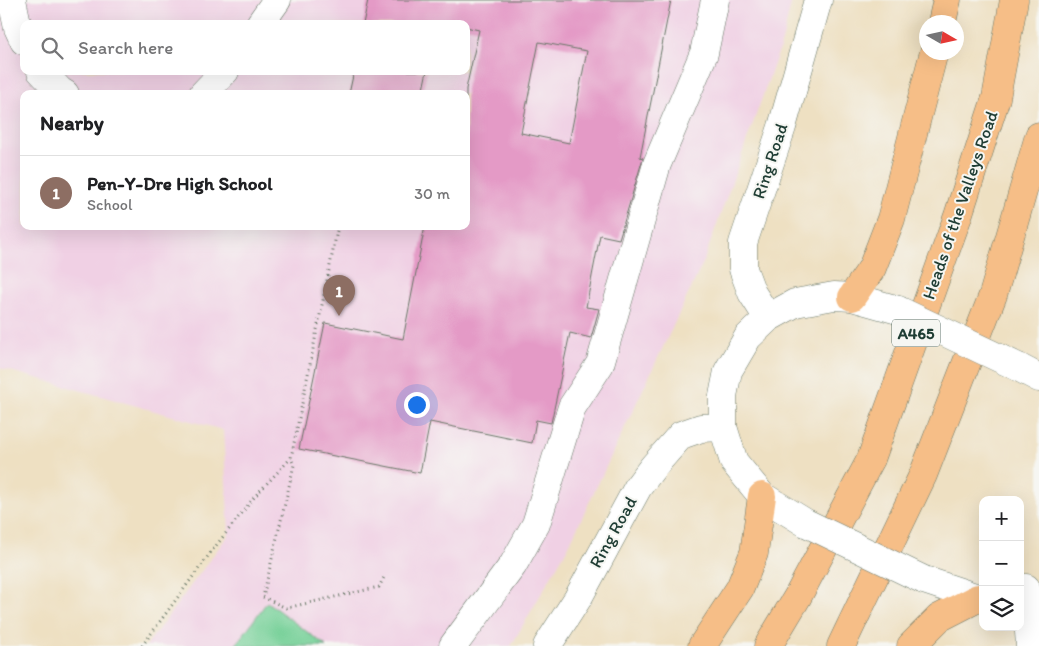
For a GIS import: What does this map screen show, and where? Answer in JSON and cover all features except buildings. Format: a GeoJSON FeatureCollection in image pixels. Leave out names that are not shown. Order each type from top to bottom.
{"type":"FeatureCollection","features":[{"type":"Feature","properties":{"kind":"highway"},"geometry":{"type":"LineString","coordinates":[[943,15],[946,0]]}},
{"type":"Feature","properties":{"kind":"highway","name":"Heads of the Valleys Road"},"geometry":{"type":"LineString","coordinates":[[768,646],[798,596],[872,459],[958,216],[996,98],[1014,0]]}},
{"type":"Feature","properties":{"kind":"highway"},"geometry":{"type":"LineString","coordinates":[[852,297],[872,268],[890,219],[932,60]]}},
{"type":"Feature","properties":{"kind":"highway"},"geometry":{"type":"LineString","coordinates":[[840,646],[847,636],[923,475],[993,295],[1039,136]]}},
{"type":"Feature","properties":{"kind":"highway"},"geometry":{"type":"LineString","coordinates":[[702,646],[740,588],[751,562],[762,496]]}},
{"type":"Feature","properties":{"kind":"highway"},"geometry":{"type":"LineString","coordinates":[[911,646],[939,618],[979,598]]}},
{"type":"Feature","properties":{"kind":"street"},"geometry":{"type":"LineString","coordinates":[[12,0],[20,32]]}},
{"type":"Feature","properties":{"kind":"street"},"geometry":{"type":"LineString","coordinates":[[263,20],[277,0]]}},
{"type":"Feature","properties":{"kind":"street"},"geometry":{"type":"LineString","coordinates":[[453,646],[513,565],[536,524],[572,406],[600,364],[657,164],[704,53],[715,0]]}},
{"type":"Feature","properties":{"kind":"street","name":"Ring Road"},"geometry":{"type":"LineString","coordinates":[[768,318],[752,293],[743,270],[743,243],[782,127],[818,0]]}},
{"type":"Feature","properties":{"kind":"street"},"geometry":{"type":"LineString","coordinates":[[45,75],[59,90]]}},
{"type":"Feature","properties":{"kind":"street"},"geometry":{"type":"LineString","coordinates":[[207,90],[222,75]]}},
{"type":"Feature","properties":{"kind":"street"},"geometry":{"type":"LineString","coordinates":[[979,598],[924,580],[806,523],[762,496],[734,462],[723,427],[723,396],[728,371],[748,337],[768,318],[795,303],[834,296],[852,297],[898,310],[1029,372]]}},
{"type":"Feature","properties":{"kind":"street","name":"Ring Road"},"geometry":{"type":"LineString","coordinates":[[547,646],[578,598],[638,487],[653,467],[681,435],[701,428],[723,427]]}},
{"type":"Feature","properties":{"kind":"street"},"geometry":{"type":"LineString","coordinates":[[1028,586],[1030,646]]}},
{"type":"Feature","properties":{"kind":"path"},"geometry":{"type":"LineString","coordinates":[[142,646],[211,552],[256,495],[291,458],[337,230]]}},
{"type":"Feature","properties":{"kind":"path"},"geometry":{"type":"LineString","coordinates":[[291,458],[294,465],[263,597],[286,608],[380,588],[385,575]]}},
{"type":"Feature","properties":{"kind":"shaded area"},"geometry":{"type":"Polygon","coordinates":[[[0,0],[792,0],[782,42],[703,263],[567,549],[511,646],[146,646],[229,534],[223,430],[0,368],[0,0]]]}},
{"type":"Feature","properties":{"kind":"green space"},"geometry":{"type":"Polygon","coordinates":[[[267,602],[326,646],[235,646],[267,602]]]}},
{"type":"Feature","properties":{"kind":"place","name":"Pen-Y-Dre High School"},"geometry":{"type":"Point","coordinates":[339,316]}}]}
